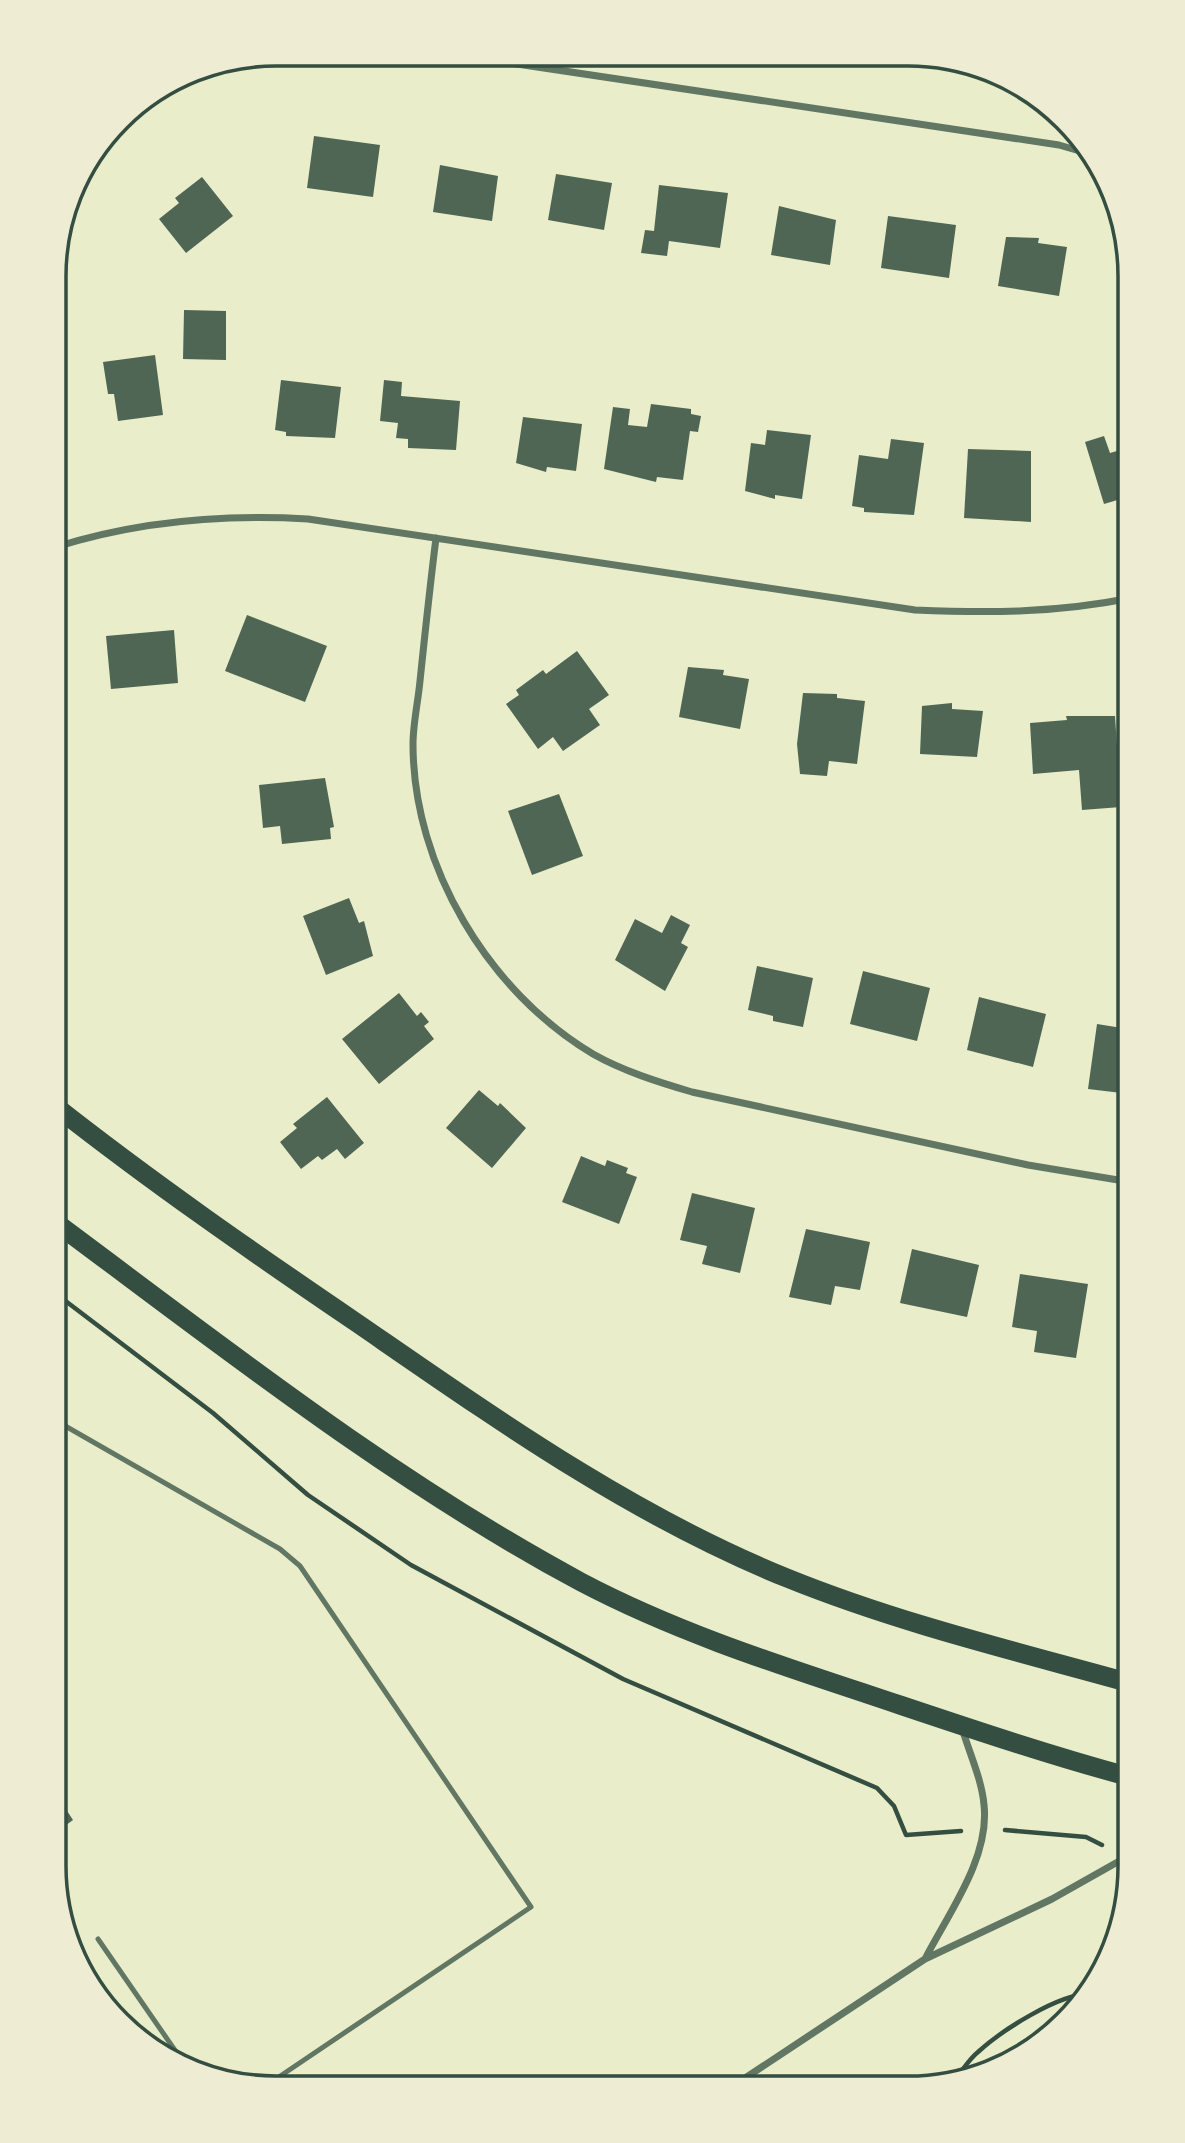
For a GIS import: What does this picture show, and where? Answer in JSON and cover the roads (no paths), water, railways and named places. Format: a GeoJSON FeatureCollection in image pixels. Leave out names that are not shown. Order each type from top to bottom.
{"type":"FeatureCollection","features":[{"type":"Feature","properties":{"kind":"highway"},"geometry":{"type":"LineString","coordinates":[[67,1115],[252,1252],[466,1400],[661,1521],[786,1578],[851,1601],[935,1630],[1118,1680]]}},
{"type":"Feature","properties":{"kind":"highway"},"geometry":{"type":"LineString","coordinates":[[67,1231],[307,1410],[423,1489],[582,1582],[687,1631],[757,1658],[1053,1756],[1118,1774]]}},
{"type":"Feature","properties":{"kind":"street"},"geometry":{"type":"LineString","coordinates":[[518,66],[1059,145],[1075,150]]}},
{"type":"Feature","properties":{"kind":"street"},"geometry":{"type":"LineString","coordinates":[[67,544],[160,522],[249,516],[308,519],[915,610],[1011,614],[1077,609],[1118,601]]}},
{"type":"Feature","properties":{"kind":"street"},"geometry":{"type":"LineString","coordinates":[[436,538],[413,744],[418,793],[429,840],[451,897],[474,939],[510,987],[545,1021],[594,1054],[647,1079],[692,1092],[1028,1165],[1118,1180]]}},
{"type":"Feature","properties":{"kind":"street"},"geometry":{"type":"LineString","coordinates":[[925,1959],[974,1865],[983,1830],[985,1805],[962,1726]]}},
{"type":"Feature","properties":{"kind":"street"},"geometry":{"type":"LineString","coordinates":[[748,2076],[925,1959],[1052,1899],[1118,1862]]}},
{"type":"Feature","properties":{"kind":"lane"},"geometry":{"type":"LineString","coordinates":[[67,1427],[280,1549],[300,1566],[531,1906],[280,2076]]}},
{"type":"Feature","properties":{"kind":"lane"},"geometry":{"type":"LineString","coordinates":[[98,1939],[174,2049]]}}]}
